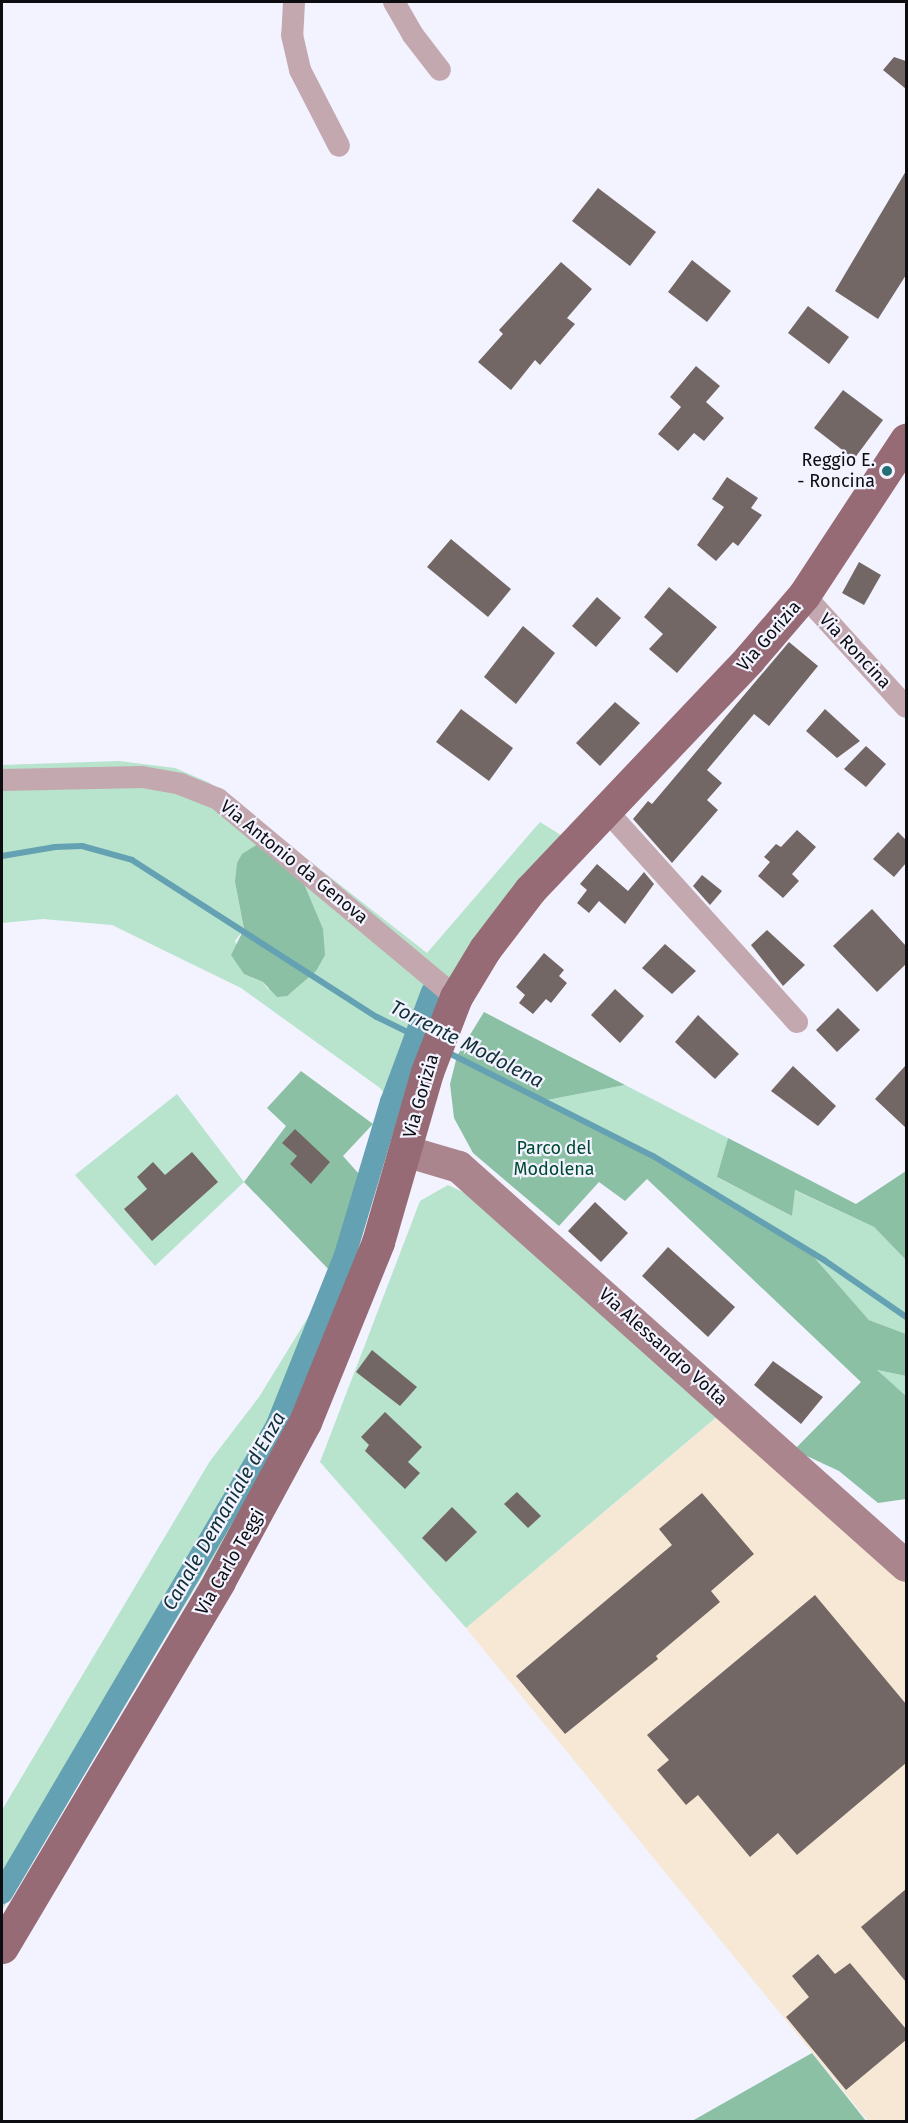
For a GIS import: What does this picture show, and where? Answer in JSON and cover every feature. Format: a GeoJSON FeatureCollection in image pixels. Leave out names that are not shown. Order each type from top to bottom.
{"type":"FeatureCollection","features":[{"type":"Feature","properties":{"kind":"main road","name":"Via Gorizia"},"geometry":{"type":"LineString","coordinates":[[405,1151],[427,1072],[452,1005],[485,949],[530,891],[607,811],[804,596],[906,440]]}},
{"type":"Feature","properties":{"kind":"main road","name":"Via Carlo Teggi"},"geometry":{"type":"LineString","coordinates":[[2,1947],[274,1486],[345,1332],[405,1151]]}},
{"type":"Feature","properties":{"kind":"street"},"geometry":{"type":"LineString","coordinates":[[294,2],[292,35],[300,70],[339,146]]}},
{"type":"Feature","properties":{"kind":"street"},"geometry":{"type":"LineString","coordinates":[[394,2],[413,35],[440,70]]}},
{"type":"Feature","properties":{"kind":"street","name":"Via Roncina"},"geometry":{"type":"LineString","coordinates":[[804,596],[906,707]]}},
{"type":"Feature","properties":{"kind":"street","name":"Via Antonio da Genova"},"geometry":{"type":"LineString","coordinates":[[2,780],[142,777],[180,784],[218,799],[452,1005]]}},
{"type":"Feature","properties":{"kind":"street"},"geometry":{"type":"LineString","coordinates":[[607,811],[797,1022]]}},
{"type":"Feature","properties":{"kind":"street","name":"Via Alessandro Volta"},"geometry":{"type":"LineString","coordinates":[[405,1151],[459,1167],[906,1566]]}},
{"type":"Feature","properties":{"kind":"shaded area"},"geometry":{"type":"Polygon","coordinates":[[[729,1407],[906,1561],[906,2121],[868,2121],[466,1628],[729,1407]]]}},
{"type":"Feature","properties":{"kind":"green space"},"geometry":{"type":"Polygon","coordinates":[[[119,761],[175,768],[210,783],[427,953],[540,822],[564,837],[404,1105],[255,1488],[2,1910],[2,1810],[210,1461],[259,1397],[334,1275],[391,1102],[380,1088],[241,988],[112,925],[43,919],[2,923],[2,765],[119,761]],[[235,882],[244,929],[235,941],[253,978],[263,982],[269,991],[235,882]]]}},
{"type":"Feature","properties":{"kind":"green space"},"geometry":{"type":"Polygon","coordinates":[[[258,844],[304,884],[323,929],[325,955],[316,971],[287,996],[277,997],[263,982],[244,974],[231,955],[244,929],[235,882],[237,863],[242,854],[258,844]]]}},
{"type":"Feature","properties":{"kind":"green space","name":"Parco del Modolena"},"geometry":{"type":"Polygon","coordinates":[[[484,1012],[625,1085],[547,1100],[511,1083],[653,1156],[806,1248],[869,1320],[906,1334],[906,1376],[877,1370],[906,1396],[906,1499],[878,1503],[839,1471],[794,1450],[861,1382],[647,1179],[625,1201],[599,1182],[559,1226],[473,1153],[454,1118],[450,1084],[457,1056],[484,1012]]]}},
{"type":"Feature","properties":{"kind":"green space"},"geometry":{"type":"Polygon","coordinates":[[[301,1071],[373,1124],[343,1156],[367,1183],[334,1275],[244,1182],[286,1126],[267,1108],[301,1071]]]}},
{"type":"Feature","properties":{"kind":"green space"},"geometry":{"type":"Polygon","coordinates":[[[625,1085],[728,1138],[718,1178],[792,1216],[794,1190],[874,1227],[906,1260],[906,1334],[869,1320],[806,1248],[653,1156],[547,1100],[625,1085]]]}},
{"type":"Feature","properties":{"kind":"green space"},"geometry":{"type":"Polygon","coordinates":[[[177,1094],[244,1182],[155,1266],[75,1175],[177,1094]]]}},
{"type":"Feature","properties":{"kind":"green space"},"geometry":{"type":"Polygon","coordinates":[[[728,1138],[856,1204],[906,1171],[906,1260],[874,1227],[795,1190],[792,1216],[717,1177],[728,1138]]]}},
{"type":"Feature","properties":{"kind":"green space"},"geometry":{"type":"Polygon","coordinates":[[[448,1185],[467,1194],[719,1415],[466,1628],[320,1462],[420,1201],[448,1185]]]}},
{"type":"Feature","properties":{"kind":"green space"},"geometry":{"type":"Polygon","coordinates":[[[876,1370],[906,1376],[906,1396],[876,1370]]]}},
{"type":"Feature","properties":{"kind":"green space"},"geometry":{"type":"Polygon","coordinates":[[[812,2053],[866,2121],[692,2121],[812,2053]]]}},
{"type":"Feature","properties":{"kind":"building"},"geometry":{"type":"Polygon","coordinates":[[[894,57],[906,61],[906,89],[883,70],[894,57]]]}},
{"type":"Feature","properties":{"kind":"building"},"geometry":{"type":"Polygon","coordinates":[[[906,171],[906,275],[878,319],[835,291],[906,171]]]}},
{"type":"Feature","properties":{"kind":"building"},"geometry":{"type":"Polygon","coordinates":[[[598,188],[656,232],[630,266],[572,221],[598,188]]]}},
{"type":"Feature","properties":{"kind":"building"},"geometry":{"type":"Polygon","coordinates":[[[692,260],[731,291],[707,322],[668,292],[692,260]]]}},
{"type":"Feature","properties":{"kind":"building"},"geometry":{"type":"Polygon","coordinates":[[[561,262],[592,289],[567,318],[575,324],[540,365],[535,360],[511,390],[478,362],[503,334],[499,330],[561,262]]]}},
{"type":"Feature","properties":{"kind":"building"},"geometry":{"type":"Polygon","coordinates":[[[808,306],[849,337],[829,364],[788,333],[808,306]]]}},
{"type":"Feature","properties":{"kind":"building"},"geometry":{"type":"Polygon","coordinates":[[[696,366],[720,386],[706,402],[724,418],[704,441],[694,433],[678,451],[658,434],[681,407],[670,397],[696,366]]]}},
{"type":"Feature","properties":{"kind":"building"},"geometry":{"type":"Polygon","coordinates":[[[843,390],[883,420],[854,459],[814,428],[843,390]]]}},
{"type":"Feature","properties":{"kind":"building"},"geometry":{"type":"Polygon","coordinates":[[[727,477],[758,498],[751,508],[762,515],[738,546],[733,542],[716,561],[697,545],[724,507],[712,499],[727,477]]]}},
{"type":"Feature","properties":{"kind":"building"},"geometry":{"type":"Polygon","coordinates":[[[451,539],[511,589],[488,617],[427,567],[451,539]]]}},
{"type":"Feature","properties":{"kind":"building"},"geometry":{"type":"Polygon","coordinates":[[[859,562],[881,575],[864,605],[842,593],[859,562]]]}},
{"type":"Feature","properties":{"kind":"building"},"geometry":{"type":"Polygon","coordinates":[[[669,587],[717,627],[677,673],[649,649],[663,634],[644,617],[669,587]]]}},
{"type":"Feature","properties":{"kind":"building"},"geometry":{"type":"Polygon","coordinates":[[[597,597],[621,618],[596,647],[572,626],[597,597]]]}},
{"type":"Feature","properties":{"kind":"building"},"geometry":{"type":"Polygon","coordinates":[[[523,626],[555,653],[516,704],[484,677],[523,626]]]}},
{"type":"Feature","properties":{"kind":"building"},"geometry":{"type":"Polygon","coordinates":[[[789,642],[818,666],[769,726],[754,714],[707,770],[722,783],[707,800],[718,810],[672,863],[633,819],[648,801],[652,804],[789,642]]]}},
{"type":"Feature","properties":{"kind":"building"},"geometry":{"type":"Polygon","coordinates":[[[615,702],[640,723],[600,766],[576,743],[615,702]]]}},
{"type":"Feature","properties":{"kind":"building"},"geometry":{"type":"Polygon","coordinates":[[[461,709],[513,748],[489,781],[436,742],[461,709]]]}},
{"type":"Feature","properties":{"kind":"building"},"geometry":{"type":"Polygon","coordinates":[[[825,709],[860,741],[837,758],[806,731],[825,709]]]}},
{"type":"Feature","properties":{"kind":"building"},"geometry":{"type":"Polygon","coordinates":[[[866,746],[886,764],[866,787],[844,769],[866,746]]]}},
{"type":"Feature","properties":{"kind":"building"},"geometry":{"type":"Polygon","coordinates":[[[797,830],[816,847],[792,874],[799,881],[783,898],[758,876],[770,862],[764,857],[776,844],[781,847],[797,830]]]}},
{"type":"Feature","properties":{"kind":"building"},"geometry":{"type":"Polygon","coordinates":[[[898,832],[906,840],[906,863],[894,877],[873,859],[898,832]]]}},
{"type":"Feature","properties":{"kind":"building"},"geometry":{"type":"Polygon","coordinates":[[[597,864],[628,891],[644,872],[654,884],[625,924],[599,901],[589,913],[577,903],[587,890],[580,884],[597,864]]]}},
{"type":"Feature","properties":{"kind":"building"},"geometry":{"type":"Polygon","coordinates":[[[702,875],[722,891],[710,905],[693,886],[702,875]]]}},
{"type":"Feature","properties":{"kind":"building"},"geometry":{"type":"Polygon","coordinates":[[[872,909],[906,946],[906,964],[877,992],[833,946],[872,909]]]}},
{"type":"Feature","properties":{"kind":"building"},"geometry":{"type":"Polygon","coordinates":[[[767,930],[805,965],[783,986],[751,945],[767,930]]]}},
{"type":"Feature","properties":{"kind":"building"},"geometry":{"type":"Polygon","coordinates":[[[665,944],[696,971],[672,994],[642,968],[665,944]]]}},
{"type":"Feature","properties":{"kind":"building"},"geometry":{"type":"Polygon","coordinates":[[[544,953],[564,970],[559,976],[567,983],[551,1003],[546,999],[533,1014],[519,1003],[525,995],[516,987],[544,953]]]}},
{"type":"Feature","properties":{"kind":"building"},"geometry":{"type":"Polygon","coordinates":[[[615,989],[644,1016],[620,1043],[591,1015],[615,989]]]}},
{"type":"Feature","properties":{"kind":"building"},"geometry":{"type":"Polygon","coordinates":[[[838,1008],[860,1030],[837,1052],[816,1030],[838,1008]]]}},
{"type":"Feature","properties":{"kind":"building"},"geometry":{"type":"Polygon","coordinates":[[[698,1015],[739,1054],[715,1079],[675,1042],[698,1015]]]}},
{"type":"Feature","properties":{"kind":"building"},"geometry":{"type":"Polygon","coordinates":[[[906,1065],[906,1128],[875,1099],[906,1065]]]}},
{"type":"Feature","properties":{"kind":"building"},"geometry":{"type":"Polygon","coordinates":[[[793,1066],[836,1106],[818,1126],[771,1091],[793,1066]]]}},
{"type":"Feature","properties":{"kind":"building"},"geometry":{"type":"Polygon","coordinates":[[[295,1129],[330,1162],[311,1184],[290,1164],[297,1156],[282,1143],[295,1129]]]}},
{"type":"Feature","properties":{"kind":"building"},"geometry":{"type":"Polygon","coordinates":[[[192,1152],[218,1182],[152,1241],[124,1209],[147,1189],[137,1177],[153,1162],[165,1175],[192,1152]]]}},
{"type":"Feature","properties":{"kind":"building"},"geometry":{"type":"Polygon","coordinates":[[[595,1202],[628,1233],[601,1262],[568,1231],[595,1202]]]}},
{"type":"Feature","properties":{"kind":"building"},"geometry":{"type":"Polygon","coordinates":[[[668,1247],[735,1307],[708,1337],[642,1276],[668,1247]]]}},
{"type":"Feature","properties":{"kind":"building"},"geometry":{"type":"Polygon","coordinates":[[[372,1350],[417,1387],[400,1406],[356,1372],[372,1350]]]}},
{"type":"Feature","properties":{"kind":"building"},"geometry":{"type":"Polygon","coordinates":[[[773,1361],[823,1397],[801,1424],[754,1385],[773,1361]]]}},
{"type":"Feature","properties":{"kind":"building"},"geometry":{"type":"Polygon","coordinates":[[[385,1412],[422,1447],[408,1462],[420,1473],[405,1489],[365,1451],[369,1445],[361,1437],[385,1412]]]}},
{"type":"Feature","properties":{"kind":"building"},"geometry":{"type":"Polygon","coordinates":[[[517,1492],[541,1516],[528,1528],[504,1504],[517,1492]]]}},
{"type":"Feature","properties":{"kind":"building"},"geometry":{"type":"Polygon","coordinates":[[[702,1493],[754,1554],[711,1591],[720,1602],[656,1656],[658,1659],[565,1734],[516,1676],[672,1545],[659,1529],[702,1493]]]}},
{"type":"Feature","properties":{"kind":"building"},"geometry":{"type":"Polygon","coordinates":[[[452,1507],[477,1532],[446,1562],[422,1538],[452,1507]]]}},
{"type":"Feature","properties":{"kind":"building"},"geometry":{"type":"Polygon","coordinates":[[[815,1595],[906,1704],[906,1763],[797,1855],[778,1833],[750,1857],[698,1795],[686,1805],[657,1770],[669,1760],[647,1735],[815,1595]]]}},
{"type":"Feature","properties":{"kind":"building"},"geometry":{"type":"Polygon","coordinates":[[[906,1889],[906,1982],[861,1927],[906,1889]]]}},
{"type":"Feature","properties":{"kind":"building"},"geometry":{"type":"Polygon","coordinates":[[[818,1954],[835,1974],[850,1963],[906,2029],[906,2040],[846,2090],[786,2017],[809,1997],[792,1976],[818,1954]]]}},
{"type":"Feature","properties":{"kind":"waterway","name":"Torrente Modolena"},"geometry":{"type":"LineString","coordinates":[[2,856],[55,847],[82,846],[132,860],[377,1017],[428,1042]]}},
{"type":"Feature","properties":{"kind":"waterway","name":"Canale Demaniale d'Enza"},"geometry":{"type":"LineString","coordinates":[[2,1893],[276,1427],[345,1255],[391,1102],[432,992]]}},
{"type":"Feature","properties":{"kind":"waterway","name":"Torrente Modolena"},"geometry":{"type":"LineString","coordinates":[[445,1051],[653,1156],[824,1260],[906,1317]]}},
{"type":"Feature","properties":{"kind":"place","name":"Reggio E. - Roncina"},"geometry":{"type":"Point","coordinates":[887,471]}}]}
